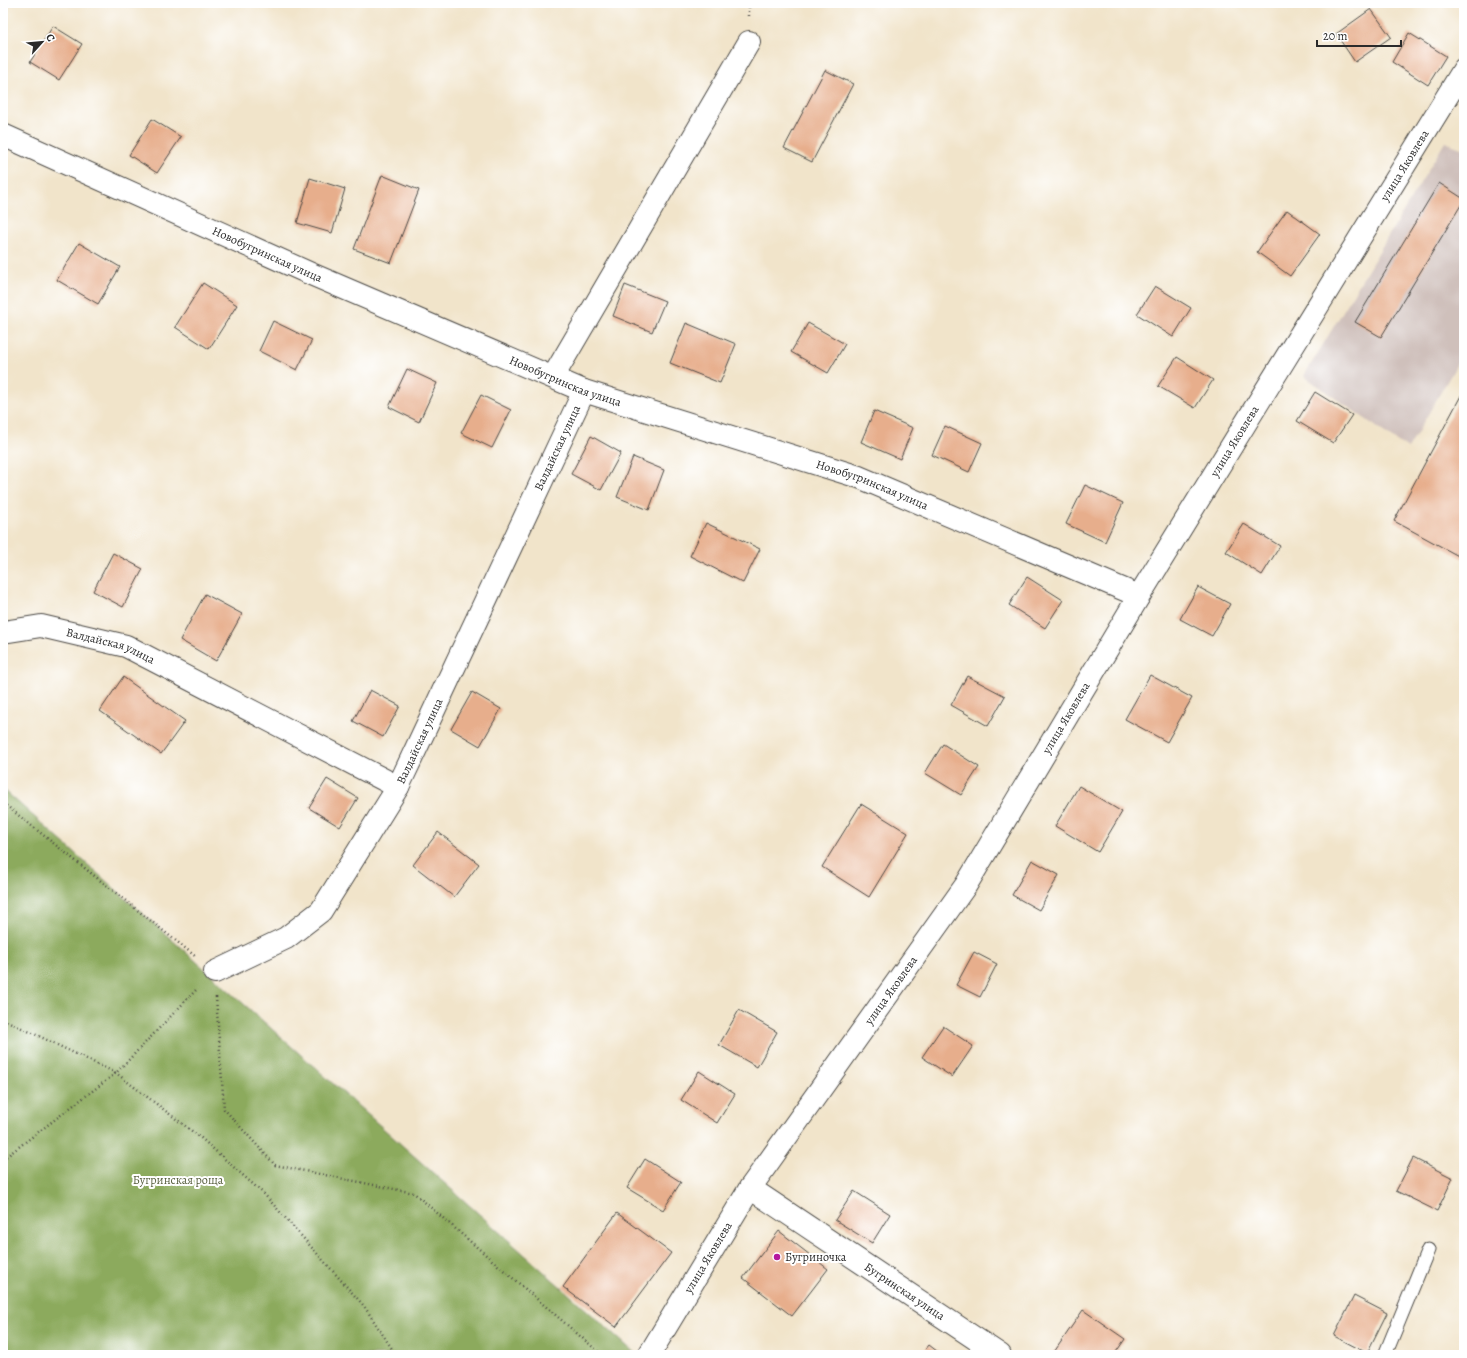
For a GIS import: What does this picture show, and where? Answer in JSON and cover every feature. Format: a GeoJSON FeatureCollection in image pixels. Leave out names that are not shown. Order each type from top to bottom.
{"type":"FeatureCollection","features":[{"type":"Feature","properties":{"kind":"street"},"geometry":{"type":"LineString","coordinates":[[552,377],[749,42]]}},
{"type":"Feature","properties":{"kind":"street","name":"улица Яковлева"},"geometry":{"type":"LineString","coordinates":[[649,1355],[750,1188],[966,885],[1139,596],[1464,69]]}},
{"type":"Feature","properties":{"kind":"street","name":"Новобугринская улица"},"geometry":{"type":"LineString","coordinates":[[3,135],[311,274],[584,391],[859,477],[1139,596]]}},
{"type":"Feature","properties":{"kind":"street","name":"Валдайская улица"},"geometry":{"type":"LineString","coordinates":[[3,632],[41,626],[126,646],[398,787],[584,391]]}},
{"type":"Feature","properties":{"kind":"street"},"geometry":{"type":"LineString","coordinates":[[214,972],[286,938],[322,911],[398,787]]}},
{"type":"Feature","properties":{"kind":"street","name":"Бугринская улица"},"geometry":{"type":"LineString","coordinates":[[750,1188],[1000,1355]]}},
{"type":"Feature","properties":{"kind":"lane"},"geometry":{"type":"LineString","coordinates":[[1385,1355],[1428,1250]]}},
{"type":"Feature","properties":{"kind":"path"},"geometry":{"type":"LineString","coordinates":[[3,803],[214,972],[224,1109],[275,1165],[414,1193],[602,1355]]}},
{"type":"Feature","properties":{"kind":"path"},"geometry":{"type":"LineString","coordinates":[[3,1159],[116,1073],[214,972]]}},
{"type":"Feature","properties":{"kind":"path"},"geometry":{"type":"LineString","coordinates":[[3,1019],[116,1073],[201,1138],[264,1194],[364,1306],[396,1355]]}},
{"type":"Feature","properties":{"kind":"shaded area"},"geometry":{"type":"Polygon","coordinates":[[[1445,142],[1464,149],[1464,352],[1408,449],[1304,376],[1445,142]]]}},
{"type":"Feature","properties":{"kind":"green space","name":"Бугринская роща"},"geometry":{"type":"Polygon","coordinates":[[[3,789],[637,1355],[3,1355],[3,789]]]}},
{"type":"Feature","properties":{"kind":"building"},"geometry":{"type":"Polygon","coordinates":[[[1371,9],[1391,37],[1355,62],[1336,34],[1371,9]]]}},
{"type":"Feature","properties":{"kind":"building"},"geometry":{"type":"Polygon","coordinates":[[[53,26],[82,44],[59,80],[30,62],[53,26]]]}},
{"type":"Feature","properties":{"kind":"building"},"geometry":{"type":"Polygon","coordinates":[[[1409,33],[1446,56],[1428,85],[1392,62],[1409,33]]]}},
{"type":"Feature","properties":{"kind":"building"},"geometry":{"type":"Polygon","coordinates":[[[825,70],[853,84],[812,162],[784,148],[825,70]]]}},
{"type":"Feature","properties":{"kind":"building"},"geometry":{"type":"Polygon","coordinates":[[[152,119],[181,137],[157,173],[129,155],[152,119]]]}},
{"type":"Feature","properties":{"kind":"building"},"geometry":{"type":"Polygon","coordinates":[[[382,175],[419,190],[391,263],[354,249],[382,175]]]}},
{"type":"Feature","properties":{"kind":"building"},"geometry":{"type":"Polygon","coordinates":[[[310,178],[345,189],[332,233],[297,223],[310,178]]]}},
{"type":"Feature","properties":{"kind":"building"},"geometry":{"type":"Polygon","coordinates":[[[1439,183],[1464,200],[1381,337],[1355,322],[1439,183]]]}},
{"type":"Feature","properties":{"kind":"building"},"geometry":{"type":"Polygon","coordinates":[[[1287,210],[1320,234],[1290,276],[1257,252],[1287,210]]]}},
{"type":"Feature","properties":{"kind":"building"},"geometry":{"type":"Polygon","coordinates":[[[79,243],[120,267],[98,304],[57,280],[79,243]]]}},
{"type":"Feature","properties":{"kind":"building"},"geometry":{"type":"Polygon","coordinates":[[[203,283],[237,305],[209,349],[175,327],[203,283]]]}},
{"type":"Feature","properties":{"kind":"building"},"geometry":{"type":"Polygon","coordinates":[[[625,285],[665,301],[652,332],[613,316],[625,285]]]}},
{"type":"Feature","properties":{"kind":"building"},"geometry":{"type":"Polygon","coordinates":[[[1155,286],[1191,308],[1173,337],[1137,314],[1155,286]]]}},
{"type":"Feature","properties":{"kind":"building"},"geometry":{"type":"Polygon","coordinates":[[[273,321],[312,340],[297,370],[259,351],[273,321]]]}},
{"type":"Feature","properties":{"kind":"building"},"geometry":{"type":"Polygon","coordinates":[[[686,323],[736,344],[720,383],[670,363],[686,323]]]}},
{"type":"Feature","properties":{"kind":"building"},"geometry":{"type":"Polygon","coordinates":[[[808,323],[845,344],[828,373],[791,352],[808,323]]]}},
{"type":"Feature","properties":{"kind":"building"},"geometry":{"type":"Polygon","coordinates":[[[1177,357],[1213,380],[1195,408],[1158,386],[1177,357]]]}},
{"type":"Feature","properties":{"kind":"building"},"geometry":{"type":"Polygon","coordinates":[[[407,369],[437,383],[419,422],[389,407],[407,369]]]}},
{"type":"Feature","properties":{"kind":"building"},"geometry":{"type":"Polygon","coordinates":[[[1464,390],[1464,559],[1394,521],[1464,390]]]}},
{"type":"Feature","properties":{"kind":"building"},"geometry":{"type":"Polygon","coordinates":[[[1315,392],[1352,415],[1333,443],[1297,421],[1315,392]]]}},
{"type":"Feature","properties":{"kind":"building"},"geometry":{"type":"Polygon","coordinates":[[[481,395],[511,410],[492,448],[461,433],[481,395]]]}},
{"type":"Feature","properties":{"kind":"building"},"geometry":{"type":"Polygon","coordinates":[[[874,411],[913,428],[900,459],[861,442],[874,411]]]}},
{"type":"Feature","properties":{"kind":"building"},"geometry":{"type":"Polygon","coordinates":[[[945,426],[982,443],[969,472],[932,455],[945,426]]]}},
{"type":"Feature","properties":{"kind":"building"},"geometry":{"type":"Polygon","coordinates":[[[591,436],[621,453],[601,490],[571,474],[591,436]]]}},
{"type":"Feature","properties":{"kind":"building"},"geometry":{"type":"Polygon","coordinates":[[[633,457],[664,470],[649,510],[617,497],[633,457]]]}},
{"type":"Feature","properties":{"kind":"building"},"geometry":{"type":"Polygon","coordinates":[[[1085,485],[1123,503],[1105,542],[1066,524],[1085,485]]]}},
{"type":"Feature","properties":{"kind":"building"},"geometry":{"type":"Polygon","coordinates":[[[706,523],[760,549],[743,583],[690,556],[706,523]]]}},
{"type":"Feature","properties":{"kind":"building"},"geometry":{"type":"Polygon","coordinates":[[[1244,524],[1280,546],[1262,575],[1226,552],[1244,524]]]}},
{"type":"Feature","properties":{"kind":"building"},"geometry":{"type":"Polygon","coordinates":[[[113,553],[143,569],[123,607],[93,591],[113,553]]]}},
{"type":"Feature","properties":{"kind":"building"},"geometry":{"type":"Polygon","coordinates":[[[1027,577],[1063,600],[1045,628],[1009,605],[1027,577]]]}},
{"type":"Feature","properties":{"kind":"building"},"geometry":{"type":"Polygon","coordinates":[[[1198,587],[1230,604],[1212,636],[1180,619],[1198,587]]]}},
{"type":"Feature","properties":{"kind":"building"},"geometry":{"type":"Polygon","coordinates":[[[205,594],[242,614],[216,661],[180,640],[205,594]]]}},
{"type":"Feature","properties":{"kind":"building"},"geometry":{"type":"Polygon","coordinates":[[[1150,675],[1192,698],[1167,742],[1125,719],[1150,675]]]}},
{"type":"Feature","properties":{"kind":"building"},"geometry":{"type":"Polygon","coordinates":[[[967,676],[1005,696],[988,726],[951,705],[967,676]]]}},
{"type":"Feature","properties":{"kind":"building"},"geometry":{"type":"Polygon","coordinates":[[[123,677],[185,721],[161,754],[100,711],[123,677]]]}},
{"type":"Feature","properties":{"kind":"building"},"geometry":{"type":"Polygon","coordinates":[[[370,690],[400,706],[383,737],[353,721],[370,690]]]}},
{"type":"Feature","properties":{"kind":"building"},"geometry":{"type":"Polygon","coordinates":[[[472,692],[501,709],[480,746],[451,729],[472,692]]]}},
{"type":"Feature","properties":{"kind":"building"},"geometry":{"type":"Polygon","coordinates":[[[943,744],[979,767],[961,795],[925,773],[943,744]]]}},
{"type":"Feature","properties":{"kind":"building"},"geometry":{"type":"Polygon","coordinates":[[[327,779],[358,798],[340,827],[309,808],[327,779]]]}},
{"type":"Feature","properties":{"kind":"building"},"geometry":{"type":"Polygon","coordinates":[[[1079,786],[1122,812],[1098,852],[1055,826],[1079,786]]]}},
{"type":"Feature","properties":{"kind":"building"},"geometry":{"type":"Polygon","coordinates":[[[861,804],[908,833],[869,897],[822,867],[861,804]]]}},
{"type":"Feature","properties":{"kind":"building"},"geometry":{"type":"Polygon","coordinates":[[[438,832],[479,864],[454,897],[413,865],[438,832]]]}},
{"type":"Feature","properties":{"kind":"building"},"geometry":{"type":"Polygon","coordinates":[[[1032,860],[1059,875],[1039,910],[1012,895],[1032,860]]]}},
{"type":"Feature","properties":{"kind":"building"},"geometry":{"type":"Polygon","coordinates":[[[974,952],[997,964],[980,997],[956,985],[974,952]]]}},
{"type":"Feature","properties":{"kind":"building"},"geometry":{"type":"Polygon","coordinates":[[[739,1010],[777,1032],[757,1067],[719,1045],[739,1010]]]}},
{"type":"Feature","properties":{"kind":"building"},"geometry":{"type":"Polygon","coordinates":[[[943,1026],[973,1046],[952,1077],[922,1057],[943,1026]]]}},
{"type":"Feature","properties":{"kind":"building"},"geometry":{"type":"Polygon","coordinates":[[[699,1071],[735,1094],[717,1123],[681,1100],[699,1071]]]}},
{"type":"Feature","properties":{"kind":"building"},"geometry":{"type":"Polygon","coordinates":[[[1413,1158],[1453,1178],[1437,1211],[1396,1191],[1413,1158]]]}},
{"type":"Feature","properties":{"kind":"building"},"geometry":{"type":"Polygon","coordinates":[[[645,1159],[681,1182],[663,1210],[627,1188],[645,1159]]]}},
{"type":"Feature","properties":{"kind":"building"},"geometry":{"type":"Polygon","coordinates":[[[854,1191],[890,1214],[872,1243],[835,1220],[854,1191]]]}},
{"type":"Feature","properties":{"kind":"building"},"geometry":{"type":"Polygon","coordinates":[[[617,1213],[671,1253],[616,1327],[563,1287],[617,1213]]]}},
{"type":"Feature","properties":{"kind":"building"},"geometry":{"type":"Polygon","coordinates":[[[779,1231],[828,1269],[792,1316],[743,1278],[779,1231]]]}},
{"type":"Feature","properties":{"kind":"building"},"geometry":{"type":"Polygon","coordinates":[[[1354,1296],[1387,1313],[1367,1353],[1334,1336],[1354,1296]]]}},
{"type":"Feature","properties":{"kind":"building"},"geometry":{"type":"Polygon","coordinates":[[[1083,1310],[1125,1339],[1114,1355],[1052,1355],[1083,1310]]]}},
{"type":"Feature","properties":{"kind":"building"},"geometry":{"type":"Polygon","coordinates":[[[929,1345],[942,1355],[921,1355],[929,1345]]]}},
{"type":"Feature","properties":{"kind":"place","name":"Бугриночка"},"geometry":{"type":"Point","coordinates":[777,1257]}}]}
